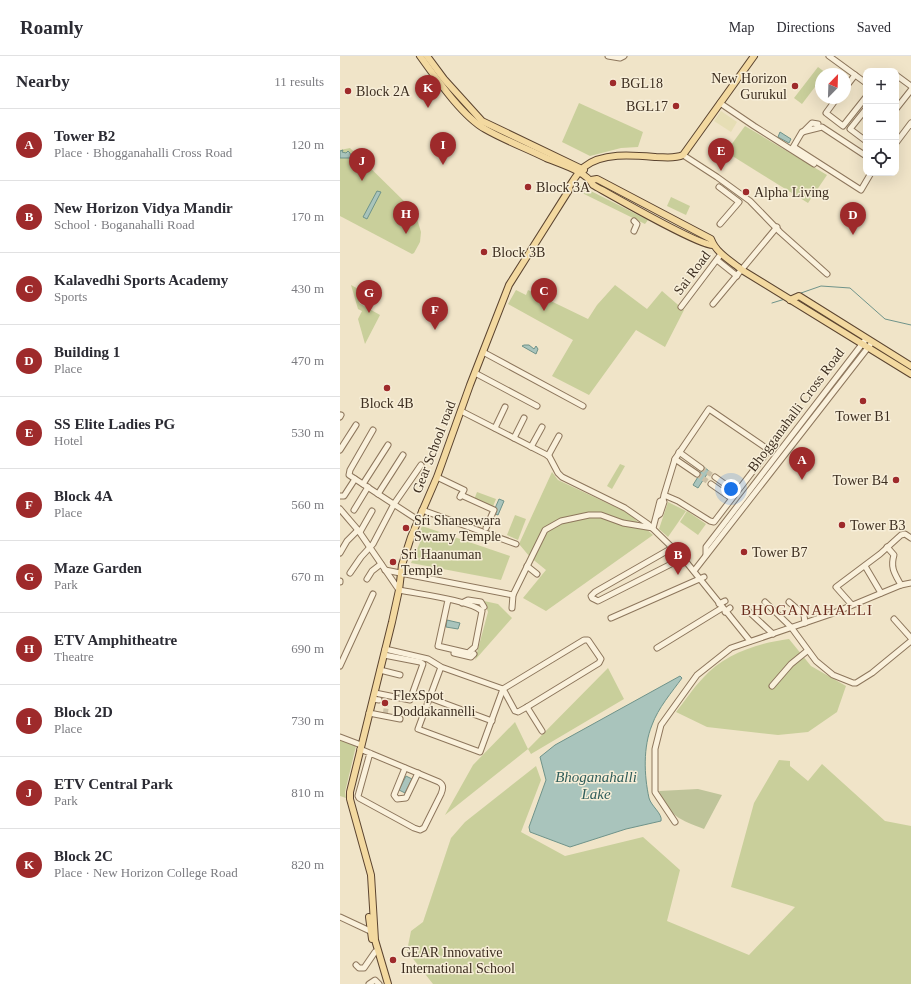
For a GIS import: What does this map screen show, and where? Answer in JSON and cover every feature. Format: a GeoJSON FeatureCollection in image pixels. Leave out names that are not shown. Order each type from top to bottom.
{"type":"FeatureCollection","features":[{"type":"Feature","properties":{"kind":"main road"},"geometry":{"type":"LineString","coordinates":[[420,56],[469,116],[484,129],[583,171]]}},
{"type":"Feature","properties":{"kind":"main road"},"geometry":{"type":"LineString","coordinates":[[427,56],[444,79],[482,121],[583,171],[591,180],[593,185],[659,221],[708,246],[713,245]]}},
{"type":"Feature","properties":{"kind":"main road"},"geometry":{"type":"LineString","coordinates":[[583,171],[597,160],[626,155],[671,158],[683,155],[754,56]]}},
{"type":"Feature","properties":{"kind":"main road","name":"Gear School road"},"geometry":{"type":"LineString","coordinates":[[385,983],[371,933],[371,875],[350,799],[360,747],[376,697],[380,670],[399,590],[401,572],[418,520],[437,477],[509,285],[569,190],[569,187],[583,171]]}},
{"type":"Feature","properties":{"kind":"main road"},"geometry":{"type":"LineString","coordinates":[[591,180],[597,179],[711,239],[713,245],[742,270],[790,300],[911,366]]}},
{"type":"Feature","properties":{"kind":"main road"},"geometry":{"type":"LineString","coordinates":[[659,221],[663,213]]}},
{"type":"Feature","properties":{"kind":"main road"},"geometry":{"type":"LineString","coordinates":[[790,300],[799,296],[911,374]]}},
{"type":"Feature","properties":{"kind":"main road","name":"Gear School road"},"geometry":{"type":"LineString","coordinates":[[372,894],[370,900],[371,933],[375,952],[385,983]]}},
{"type":"Feature","properties":{"kind":"street"},"geometry":{"type":"LineString","coordinates":[[608,56],[622,57]]}},
{"type":"Feature","properties":{"kind":"street"},"geometry":{"type":"LineString","coordinates":[[829,56],[863,82]]}},
{"type":"Feature","properties":{"kind":"street"},"geometry":{"type":"LineString","coordinates":[[851,80],[855,75]]}},
{"type":"Feature","properties":{"kind":"street"},"geometry":{"type":"LineString","coordinates":[[899,77],[911,86]]}},
{"type":"Feature","properties":{"kind":"street"},"geometry":{"type":"LineString","coordinates":[[899,105],[911,90]]}},
{"type":"Feature","properties":{"kind":"street"},"geometry":{"type":"LineString","coordinates":[[833,104],[826,113],[843,126],[863,100]]}},
{"type":"Feature","properties":{"kind":"street"},"geometry":{"type":"LineString","coordinates":[[720,103],[861,190],[869,176]]}},
{"type":"Feature","properties":{"kind":"street"},"geometry":{"type":"LineString","coordinates":[[863,113],[850,129],[863,139]]}},
{"type":"Feature","properties":{"kind":"street"},"geometry":{"type":"LineString","coordinates":[[793,148],[802,132],[812,123],[818,124]]}},
{"type":"Feature","properties":{"kind":"street"},"geometry":{"type":"LineString","coordinates":[[898,140],[911,123]]}},
{"type":"Feature","properties":{"kind":"street"},"geometry":{"type":"LineString","coordinates":[[802,132],[822,127],[863,154]]}},
{"type":"Feature","properties":{"kind":"street"},"geometry":{"type":"LineString","coordinates":[[793,148],[814,164]]}},
{"type":"Feature","properties":{"kind":"street"},"geometry":{"type":"LineString","coordinates":[[683,155],[717,176],[750,201],[777,227],[780,232],[827,274]]}},
{"type":"Feature","properties":{"kind":"street"},"geometry":{"type":"LineString","coordinates":[[719,187],[739,202],[720,224]]}},
{"type":"Feature","properties":{"kind":"street"},"geometry":{"type":"LineString","coordinates":[[634,222],[637,224],[634,231]]}},
{"type":"Feature","properties":{"kind":"street"},"geometry":{"type":"LineString","coordinates":[[713,304],[777,227]]}},
{"type":"Feature","properties":{"kind":"street","name":"Sai Road"},"geometry":{"type":"LineString","coordinates":[[681,307],[722,254]]}},
{"type":"Feature","properties":{"kind":"street"},"geometry":{"type":"LineString","coordinates":[[717,260],[737,276]]}},
{"type":"Feature","properties":{"kind":"street","name":"Bhogganahalli Cross Road"},"geometry":{"type":"LineString","coordinates":[[706,555],[706,547],[802,423],[867,343]]}},
{"type":"Feature","properties":{"kind":"street","name":"Bhogganahalli Cross Road"},"geometry":{"type":"LineString","coordinates":[[694,571],[807,428],[867,343]]}},
{"type":"Feature","properties":{"kind":"street"},"geometry":{"type":"LineString","coordinates":[[483,352],[583,406]]}},
{"type":"Feature","properties":{"kind":"street"},"geometry":{"type":"LineString","coordinates":[[475,373],[537,406]]}},
{"type":"Feature","properties":{"kind":"street"},"geometry":{"type":"LineString","coordinates":[[495,428],[505,407]]}},
{"type":"Feature","properties":{"kind":"street"},"geometry":{"type":"LineString","coordinates":[[653,528],[664,502],[664,498],[675,459],[709,409],[769,450],[714,522],[678,501],[664,498]]}},
{"type":"Feature","properties":{"kind":"street"},"geometry":{"type":"LineString","coordinates":[[461,411],[548,456],[562,478],[636,514],[653,528],[702,578],[722,608],[750,642]]}},
{"type":"Feature","properties":{"kind":"street"},"geometry":{"type":"LineString","coordinates":[[514,438],[524,418]]}},
{"type":"Feature","properties":{"kind":"street"},"geometry":{"type":"LineString","coordinates":[[802,423],[807,428]]}},
{"type":"Feature","properties":{"kind":"street"},"geometry":{"type":"LineString","coordinates":[[340,450],[356,425]]}},
{"type":"Feature","properties":{"kind":"street"},"geometry":{"type":"LineString","coordinates":[[532,447],[542,427]]}},
{"type":"Feature","properties":{"kind":"street"},"geometry":{"type":"LineString","coordinates":[[373,430],[350,470],[349,475],[418,520]]}},
{"type":"Feature","properties":{"kind":"street"},"geometry":{"type":"LineString","coordinates":[[548,456],[558,436]]}},
{"type":"Feature","properties":{"kind":"street"},"geometry":{"type":"LineString","coordinates":[[354,510],[388,445]]}},
{"type":"Feature","properties":{"kind":"street"},"geometry":{"type":"LineString","coordinates":[[679,452],[701,468]]}},
{"type":"Feature","properties":{"kind":"street"},"geometry":{"type":"LineString","coordinates":[[378,494],[403,455]]}},
{"type":"Feature","properties":{"kind":"street"},"geometry":{"type":"LineString","coordinates":[[675,459],[697,474]]}},
{"type":"Feature","properties":{"kind":"street"},"geometry":{"type":"LineString","coordinates":[[350,573],[373,544],[394,504],[421,465]]}},
{"type":"Feature","properties":{"kind":"street"},"geometry":{"type":"LineString","coordinates":[[437,477],[464,490],[461,496],[494,510],[486,528]]}},
{"type":"Feature","properties":{"kind":"street"},"geometry":{"type":"LineString","coordinates":[[715,477],[736,492]]}},
{"type":"Feature","properties":{"kind":"street"},"geometry":{"type":"LineString","coordinates":[[340,496],[344,496],[346,494],[355,479]]}},
{"type":"Feature","properties":{"kind":"street"},"geometry":{"type":"LineString","coordinates":[[711,484],[731,498]]}},
{"type":"Feature","properties":{"kind":"street"},"geometry":{"type":"LineString","coordinates":[[422,510],[516,544]]}},
{"type":"Feature","properties":{"kind":"street"},"geometry":{"type":"LineString","coordinates":[[340,553],[347,541],[359,531],[372,511]]}},
{"type":"Feature","properties":{"kind":"street"},"geometry":{"type":"LineString","coordinates":[[341,513],[359,531],[399,590],[462,602],[478,607],[482,611],[475,647],[468,653],[438,646],[448,600]]}},
{"type":"Feature","properties":{"kind":"street"},"geometry":{"type":"LineString","coordinates":[[512,608],[513,595],[530,557],[545,530],[561,521],[589,515],[601,515],[624,523],[653,528]]}},
{"type":"Feature","properties":{"kind":"street"},"geometry":{"type":"LineString","coordinates":[[852,605],[836,587],[865,566],[901,535],[906,535],[911,538]]}},
{"type":"Feature","properties":{"kind":"street"},"geometry":{"type":"LineString","coordinates":[[887,547],[894,555],[892,562],[893,571],[901,585]]}},
{"type":"Feature","properties":{"kind":"street"},"geometry":{"type":"LineString","coordinates":[[672,548],[595,592],[591,596],[592,598],[598,601],[683,558]]}},
{"type":"Feature","properties":{"kind":"street"},"geometry":{"type":"LineString","coordinates":[[367,579],[372,571],[381,564]]}},
{"type":"Feature","properties":{"kind":"street"},"geometry":{"type":"LineString","coordinates":[[526,566],[537,574]]}},
{"type":"Feature","properties":{"kind":"street"},"geometry":{"type":"LineString","coordinates":[[865,566],[881,593]]}},
{"type":"Feature","properties":{"kind":"street"},"geometry":{"type":"LineString","coordinates":[[385,570],[513,595]]}},
{"type":"Feature","properties":{"kind":"street"},"geometry":{"type":"LineString","coordinates":[[611,618],[702,578]]}},
{"type":"Feature","properties":{"kind":"street"},"geometry":{"type":"LineString","coordinates":[[674,822],[655,792],[655,749],[661,725],[697,675],[732,648],[805,623],[901,585],[911,584]]}},
{"type":"Feature","properties":{"kind":"street"},"geometry":{"type":"LineString","coordinates":[[340,666],[373,594]]}},
{"type":"Feature","properties":{"kind":"street"},"geometry":{"type":"LineString","coordinates":[[462,602],[468,600],[480,602],[484,607]]}},
{"type":"Feature","properties":{"kind":"street"},"geometry":{"type":"LineString","coordinates":[[722,608],[725,601]]}},
{"type":"Feature","properties":{"kind":"street"},"geometry":{"type":"LineString","coordinates":[[765,602],[791,627],[807,651],[827,671],[854,684],[877,670],[911,640],[894,619]]}},
{"type":"Feature","properties":{"kind":"street"},"geometry":{"type":"LineString","coordinates":[[789,602],[804,615],[805,623]]}},
{"type":"Feature","properties":{"kind":"street"},"geometry":{"type":"LineString","coordinates":[[657,648],[722,608],[730,608]]}},
{"type":"Feature","properties":{"kind":"street"},"geometry":{"type":"LineString","coordinates":[[746,609],[773,634]]}},
{"type":"Feature","properties":{"kind":"street"},"geometry":{"type":"LineString","coordinates":[[385,652],[428,659],[441,667],[503,689],[509,702],[517,712],[599,662],[601,659],[588,640],[584,640],[503,689],[480,752],[441,741],[418,729],[441,667]]}},
{"type":"Feature","properties":{"kind":"street"},"geometry":{"type":"LineString","coordinates":[[448,648],[454,653],[470,657],[474,654]]}},
{"type":"Feature","properties":{"kind":"street"},"geometry":{"type":"LineString","coordinates":[[772,686],[791,664],[807,651]]}},
{"type":"Feature","properties":{"kind":"street"},"geometry":{"type":"LineString","coordinates":[[376,697],[410,700],[422,664],[420,662],[385,652]]}},
{"type":"Feature","properties":{"kind":"street"},"geometry":{"type":"LineString","coordinates":[[380,670],[400,675]]}},
{"type":"Feature","properties":{"kind":"street"},"geometry":{"type":"LineString","coordinates":[[430,698],[492,721]]}},
{"type":"Feature","properties":{"kind":"street"},"geometry":{"type":"LineString","coordinates":[[499,703],[509,702]]}},
{"type":"Feature","properties":{"kind":"street"},"geometry":{"type":"LineString","coordinates":[[527,707],[542,731]]}},
{"type":"Feature","properties":{"kind":"street"},"geometry":{"type":"LineString","coordinates":[[370,713],[400,720]]}},
{"type":"Feature","properties":{"kind":"street"},"geometry":{"type":"LineString","coordinates":[[340,737],[370,753],[439,782],[443,789],[424,828],[420,830],[362,801],[358,796],[370,753]]}},
{"type":"Feature","properties":{"kind":"street"},"geometry":{"type":"LineString","coordinates":[[405,768],[394,791],[394,795],[397,799],[406,798],[418,773]]}},
{"type":"Feature","properties":{"kind":"street"},"geometry":{"type":"LineString","coordinates":[[352,785],[361,788]]}},
{"type":"Feature","properties":{"kind":"street"},"geometry":{"type":"LineString","coordinates":[[343,911],[346,917],[371,933]]}},
{"type":"Feature","properties":{"kind":"street"},"geometry":{"type":"LineString","coordinates":[[340,917],[371,933]]}},
{"type":"Feature","properties":{"kind":"street"},"geometry":{"type":"LineString","coordinates":[[356,965],[359,968],[364,968],[375,952]]}},
{"type":"Feature","properties":{"kind":"street"},"geometry":{"type":"LineString","coordinates":[[369,984],[375,980],[385,983]]}},
{"type":"Feature","properties":{"kind":"shaded area"},"geometry":{"type":"Polygon","coordinates":[[[721,111],[737,122],[731,132],[714,121],[721,111]]]}},
{"type":"Feature","properties":{"kind":"green space"},"geometry":{"type":"Polygon","coordinates":[[[815,71],[815,87],[802,104],[794,98],[815,71]]]}},
{"type":"Feature","properties":{"kind":"green space"},"geometry":{"type":"Polygon","coordinates":[[[579,103],[643,132],[638,147],[621,148],[590,156],[562,142],[579,103]]]}},
{"type":"Feature","properties":{"kind":"green space"},"geometry":{"type":"Polygon","coordinates":[[[745,126],[827,175],[808,203],[726,152],[745,126]]]}},
{"type":"Feature","properties":{"kind":"green space"},"geometry":{"type":"Polygon","coordinates":[[[350,148],[415,212],[421,232],[420,242],[414,253],[412,254],[340,216],[340,150],[350,148]]]}},
{"type":"Feature","properties":{"kind":"green space"},"geometry":{"type":"Polygon","coordinates":[[[579,185],[648,220],[645,224],[576,190],[579,185]]]}},
{"type":"Feature","properties":{"kind":"green space"},"geometry":{"type":"Polygon","coordinates":[[[671,197],[690,206],[686,215],[667,206],[671,197]]]}},
{"type":"Feature","properties":{"kind":"green space"},"geometry":{"type":"Polygon","coordinates":[[[351,285],[364,292],[359,303],[380,315],[365,344],[358,319],[362,311],[358,309],[351,285]]]}},
{"type":"Feature","properties":{"kind":"green space"},"geometry":{"type":"Polygon","coordinates":[[[615,285],[647,309],[662,291],[684,310],[665,347],[636,330],[589,395],[552,376],[573,340],[508,304],[516,290],[526,295],[528,290],[588,319],[597,305],[615,285]]]}},
{"type":"Feature","properties":{"kind":"green space"},"geometry":{"type":"Polygon","coordinates":[[[620,464],[625,466],[612,489],[607,486],[620,464]]]}},
{"type":"Feature","properties":{"kind":"green space"},"geometry":{"type":"Polygon","coordinates":[[[552,472],[558,480],[628,513],[653,535],[546,611],[523,598],[546,570],[530,557],[519,544],[552,472]]]}},
{"type":"Feature","properties":{"kind":"green space"},"geometry":{"type":"Polygon","coordinates":[[[477,492],[496,499],[492,509],[474,500],[477,492]]]}},
{"type":"Feature","properties":{"kind":"green space"},"geometry":{"type":"Polygon","coordinates":[[[668,502],[686,511],[668,537],[659,529],[668,502]]]}},
{"type":"Feature","properties":{"kind":"green space"},"geometry":{"type":"Polygon","coordinates":[[[687,511],[706,524],[698,535],[680,522],[687,511]]]}},
{"type":"Feature","properties":{"kind":"green space"},"geometry":{"type":"Polygon","coordinates":[[[515,515],[526,519],[518,540],[507,535],[515,515]]]}},
{"type":"Feature","properties":{"kind":"green space"},"geometry":{"type":"Polygon","coordinates":[[[422,526],[510,556],[501,580],[411,563],[422,538],[418,536],[422,526]]]}},
{"type":"Feature","properties":{"kind":"green space"},"geometry":{"type":"Polygon","coordinates":[[[484,601],[498,604],[512,618],[475,660],[488,612],[484,601]]]}},
{"type":"Feature","properties":{"kind":"green space"},"geometry":{"type":"Polygon","coordinates":[[[789,639],[811,666],[846,686],[837,712],[808,732],[778,735],[707,727],[676,712],[699,682],[721,662],[742,651],[765,643],[789,639]]]}},
{"type":"Feature","properties":{"kind":"green space"},"geometry":{"type":"Polygon","coordinates":[[[608,668],[624,699],[531,754],[528,749],[608,668]]]}},
{"type":"Feature","properties":{"kind":"green space"},"geometry":{"type":"Polygon","coordinates":[[[515,722],[528,749],[445,815],[473,765],[515,722]]]}},
{"type":"Feature","properties":{"kind":"green space"},"geometry":{"type":"Polygon","coordinates":[[[340,740],[356,746],[345,792],[346,798],[340,796],[340,740]]]}},
{"type":"Feature","properties":{"kind":"green space"},"geometry":{"type":"Polygon","coordinates":[[[779,760],[790,761],[790,766],[808,781],[822,764],[885,821],[911,826],[911,984],[433,984],[407,951],[411,931],[423,922],[451,838],[465,822],[536,766],[541,780],[521,832],[565,856],[643,837],[680,870],[667,921],[749,955],[795,907],[731,887],[754,803],[779,760]]]}},
{"type":"Feature","properties":{"kind":"green space"},"geometry":{"type":"Polygon","coordinates":[[[698,789],[722,795],[704,829],[682,820],[671,812],[659,791],[698,789]]]}},
{"type":"Feature","properties":{"kind":"water"},"geometry":{"type":"Polygon","coordinates":[[[780,132],[791,139],[789,143],[778,137],[780,132]]]}},
{"type":"Feature","properties":{"kind":"water"},"geometry":{"type":"Polygon","coordinates":[[[343,150],[342,152],[346,153],[348,151],[350,153],[351,158],[340,158],[340,151],[343,150]]]}},
{"type":"Feature","properties":{"kind":"water"},"geometry":{"type":"Polygon","coordinates":[[[377,191],[381,192],[367,219],[363,217],[377,191]]]}},
{"type":"Feature","properties":{"kind":"water"},"geometry":{"type":"Polygon","coordinates":[[[529,345],[534,349],[536,346],[538,349],[536,354],[522,346],[529,345]]]}},
{"type":"Feature","properties":{"kind":"water"},"geometry":{"type":"Polygon","coordinates":[[[704,467],[709,471],[698,488],[693,485],[704,467]]]}},
{"type":"Feature","properties":{"kind":"water"},"geometry":{"type":"Polygon","coordinates":[[[499,499],[504,501],[498,515],[493,513],[499,499]]]}},
{"type":"Feature","properties":{"kind":"water"},"geometry":{"type":"Polygon","coordinates":[[[447,620],[460,623],[458,629],[446,627],[447,620]]]}},
{"type":"Feature","properties":{"kind":"water","name":"Bhoganahalli Lake"},"geometry":{"type":"Polygon","coordinates":[[[680,676],[682,678],[658,712],[647,742],[645,771],[649,798],[660,816],[661,821],[626,829],[570,847],[530,832],[529,827],[546,780],[540,757],[555,745],[680,676]]]}},
{"type":"Feature","properties":{"kind":"water"},"geometry":{"type":"Polygon","coordinates":[[[406,776],[412,779],[405,793],[399,790],[406,776]]]}},
{"type":"Feature","properties":{"kind":"waterway"},"geometry":{"type":"LineString","coordinates":[[801,293],[821,286],[850,288],[885,319],[911,325]]}},
{"type":"Feature","properties":{"kind":"waterway"},"geometry":{"type":"LineString","coordinates":[[772,303],[785,299]]}},
{"type":"Feature","properties":{"kind":"tunnel"},"geometry":{"type":"LineString","coordinates":[[701,468],[715,477]]}},
{"type":"Feature","properties":{"kind":"tunnel"},"geometry":{"type":"LineString","coordinates":[[697,474],[711,484]]}},
{"type":"Feature","properties":{"kind":"tunnel"},"geometry":{"type":"LineString","coordinates":[[379,700],[387,702],[385,716]]}},
{"type":"Feature","properties":{"kind":"place","name":"BGL18"},"geometry":{"type":"Point","coordinates":[613,83]}},
{"type":"Feature","properties":{"kind":"place","name":"New Horizon Gurukul"},"geometry":{"type":"Point","coordinates":[795,86]}},
{"type":"Feature","properties":{"kind":"place","name":"Block 2A"},"geometry":{"type":"Point","coordinates":[348,91]}},
{"type":"Feature","properties":{"kind":"place","name":"BGL17"},"geometry":{"type":"Point","coordinates":[676,106]}},
{"type":"Feature","properties":{"kind":"place","name":"Block 2C"},"geometry":{"type":"Point","coordinates":[428,108]}},
{"type":"Feature","properties":{"kind":"place","name":"Block 2D"},"geometry":{"type":"Point","coordinates":[443,165]}},
{"type":"Feature","properties":{"kind":"place","name":"SS Elite Ladies PG"},"geometry":{"type":"Point","coordinates":[721,171]}},
{"type":"Feature","properties":{"kind":"place","name":"ETV Central Park"},"geometry":{"type":"Point","coordinates":[362,181]}},
{"type":"Feature","properties":{"kind":"place","name":"Block 3A"},"geometry":{"type":"Point","coordinates":[528,187]}},
{"type":"Feature","properties":{"kind":"place","name":"Alpha Living"},"geometry":{"type":"Point","coordinates":[746,192]}},
{"type":"Feature","properties":{"kind":"place","name":"ETV Amphitheatre"},"geometry":{"type":"Point","coordinates":[406,234]}},
{"type":"Feature","properties":{"kind":"place","name":"Building 1"},"geometry":{"type":"Point","coordinates":[853,235]}},
{"type":"Feature","properties":{"kind":"place","name":"Block 3B"},"geometry":{"type":"Point","coordinates":[484,252]}},
{"type":"Feature","properties":{"kind":"place","name":"Kalavedhi Sports Academy"},"geometry":{"type":"Point","coordinates":[544,311]}},
{"type":"Feature","properties":{"kind":"place","name":"Maze Garden"},"geometry":{"type":"Point","coordinates":[369,313]}},
{"type":"Feature","properties":{"kind":"place","name":"Block 4A"},"geometry":{"type":"Point","coordinates":[435,330]}},
{"type":"Feature","properties":{"kind":"place","name":"Block 4B"},"geometry":{"type":"Point","coordinates":[387,388]}},
{"type":"Feature","properties":{"kind":"place","name":"Tower B1"},"geometry":{"type":"Point","coordinates":[863,401]}},
{"type":"Feature","properties":{"kind":"place","name":"Tower B2"},"geometry":{"type":"Point","coordinates":[802,480]}},
{"type":"Feature","properties":{"kind":"place","name":"Tower B4"},"geometry":{"type":"Point","coordinates":[896,480]}},
{"type":"Feature","properties":{"kind":"place","name":"Tower B3"},"geometry":{"type":"Point","coordinates":[842,525]}},
{"type":"Feature","properties":{"kind":"place","name":"Sri Shaneswara Swamy Temple"},"geometry":{"type":"Point","coordinates":[406,528]}},
{"type":"Feature","properties":{"kind":"place","name":"Tower B7"},"geometry":{"type":"Point","coordinates":[744,552]}},
{"type":"Feature","properties":{"kind":"place","name":"Sri Haanuman Temple"},"geometry":{"type":"Point","coordinates":[393,562]}},
{"type":"Feature","properties":{"kind":"place","name":"New Horizon Vidya Mandir"},"geometry":{"type":"Point","coordinates":[678,575]}},
{"type":"Feature","properties":{"kind":"place","name":"FlexSpot Doddakannelli"},"geometry":{"type":"Point","coordinates":[385,703]}},
{"type":"Feature","properties":{"kind":"place","name":"GEAR Innovative International School"},"geometry":{"type":"Point","coordinates":[393,960]}},
{"type":"Feature","properties":{"kind":"district","name":"BHOGANAHALLI"},"geometry":{"type":"Point","coordinates":[807,610]}}]}
